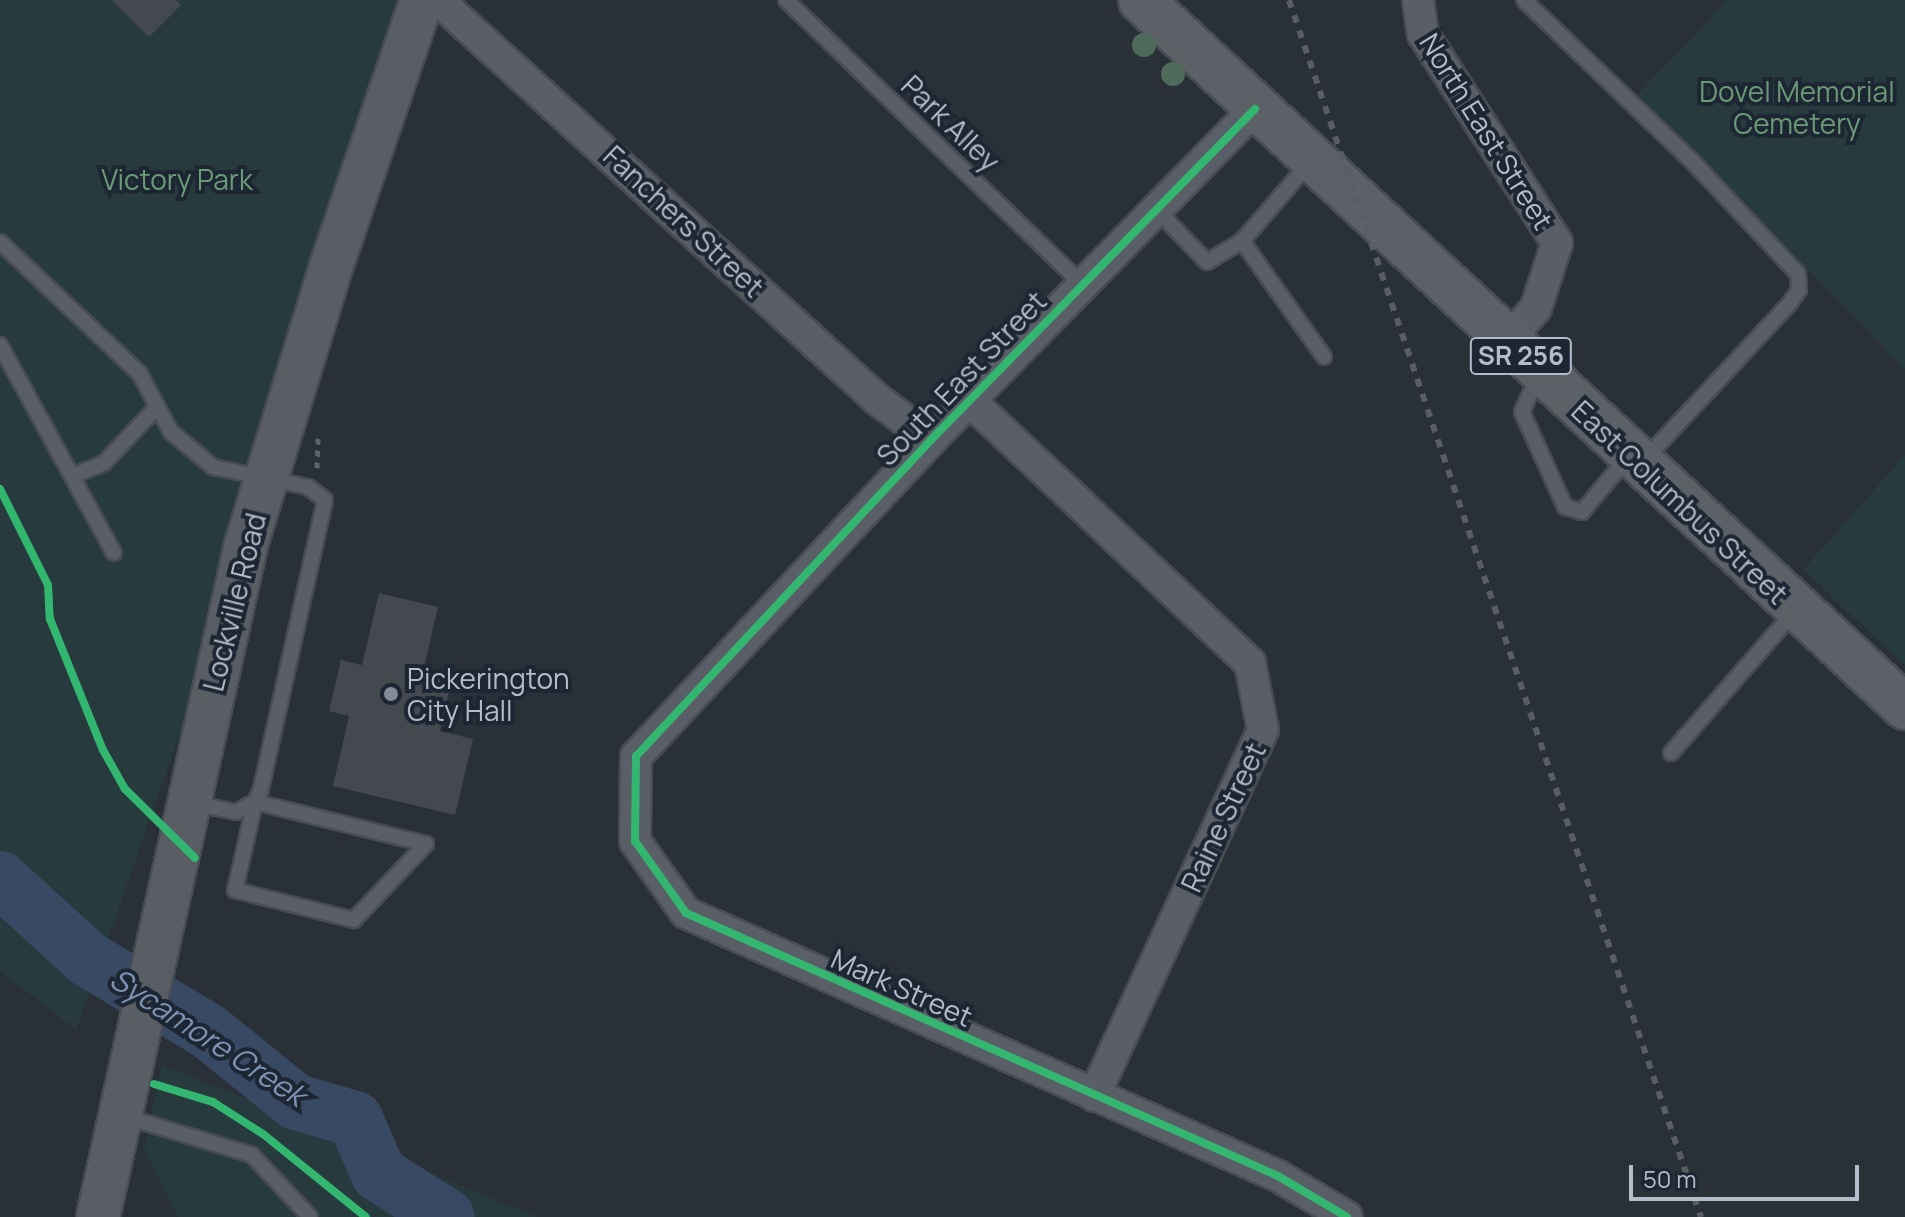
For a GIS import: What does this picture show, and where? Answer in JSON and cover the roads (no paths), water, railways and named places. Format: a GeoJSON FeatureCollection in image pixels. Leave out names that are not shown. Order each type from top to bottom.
{"type":"FeatureCollection","features":[{"type":"Feature","properties":{"kind":"main road","name":"Lockville Road"},"geometry":{"type":"LineString","coordinates":[[98,1217],[168,908],[186,802],[228,617],[333,261],[422,0]]}},
{"type":"Feature","properties":{"kind":"main road","name":"East Columbus Street"},"geometry":{"type":"LineString","coordinates":[[1141,0],[1310,162],[1905,707]]}},
{"type":"Feature","properties":{"kind":"street","name":"Fanchers Street"},"geometry":{"type":"LineString","coordinates":[[438,0],[877,399],[931,440]]}},
{"type":"Feature","properties":{"kind":"street","name":"North East Street"},"geometry":{"type":"LineString","coordinates":[[1418,0],[1423,34],[1557,243],[1536,308],[1506,342]]}},
{"type":"Feature","properties":{"kind":"street","name":"South East Street"},"geometry":{"type":"LineString","coordinates":[[705,682],[1081,283],[1255,109]]}},
{"type":"Feature","properties":{"kind":"street","name":"Raine Street"},"geometry":{"type":"LineString","coordinates":[[970,401],[1250,663],[1263,730],[1094,1096]]}},
{"type":"Feature","properties":{"kind":"street","name":"Mark Street"},"geometry":{"type":"LineString","coordinates":[[705,682],[636,756],[635,841],[686,913],[1278,1176],[1347,1217]]}},
{"type":"Feature","properties":{"kind":"lane","name":"Park Alley"},"geometry":{"type":"LineString","coordinates":[[786,0],[1081,283]]}},
{"type":"Feature","properties":{"kind":"lane"},"geometry":{"type":"LineString","coordinates":[[1524,0],[1692,161],[1798,274],[1799,290],[1790,303],[1582,512],[1565,507],[1522,412],[1540,372]]}},
{"type":"Feature","properties":{"kind":"lane"},"geometry":{"type":"LineString","coordinates":[[1155,209],[1207,262],[1242,241],[1310,162]]}},
{"type":"Feature","properties":{"kind":"lane"},"geometry":{"type":"LineString","coordinates":[[1242,241],[1324,357]]}},
{"type":"Feature","properties":{"kind":"lane"},"geometry":{"type":"LineString","coordinates":[[0,242],[140,374],[171,432],[213,467],[268,475],[318,492],[326,512],[255,802],[235,890],[354,920],[426,844],[255,802],[231,812],[186,802]]}},
{"type":"Feature","properties":{"kind":"lane"},"geometry":{"type":"LineString","coordinates":[[0,345],[114,553]]}},
{"type":"Feature","properties":{"kind":"lane"},"geometry":{"type":"LineString","coordinates":[[72,476],[104,463],[157,407]]}},
{"type":"Feature","properties":{"kind":"lane"},"geometry":{"type":"LineString","coordinates":[[1671,753],[1797,608]]}},
{"type":"Feature","properties":{"kind":"lane"},"geometry":{"type":"LineString","coordinates":[[122,1115],[252,1155],[310,1217]]}},
{"type":"Feature","properties":{"kind":"waterway","name":"Sycamore Creek"},"geometry":{"type":"LineString","coordinates":[[0,879],[88,959],[208,1031],[296,1102],[355,1119],[379,1174],[447,1217]]}},
{"type":"Feature","properties":{"kind":"railway"},"geometry":{"type":"LineString","coordinates":[[1289,0],[1701,1217]]}},
{"type":"Feature","properties":{"kind":"place","name":"Pickerington City Hall"},"geometry":{"type":"Point","coordinates":[391,694]}},
{"type":"Feature","properties":{"kind":"park label","name":"Dovel Memorial Cemetery"},"geometry":{"type":"Point","coordinates":[1797,107]}},
{"type":"Feature","properties":{"kind":"park label","name":"Victory Park"},"geometry":{"type":"Point","coordinates":[177,179]}}]}
